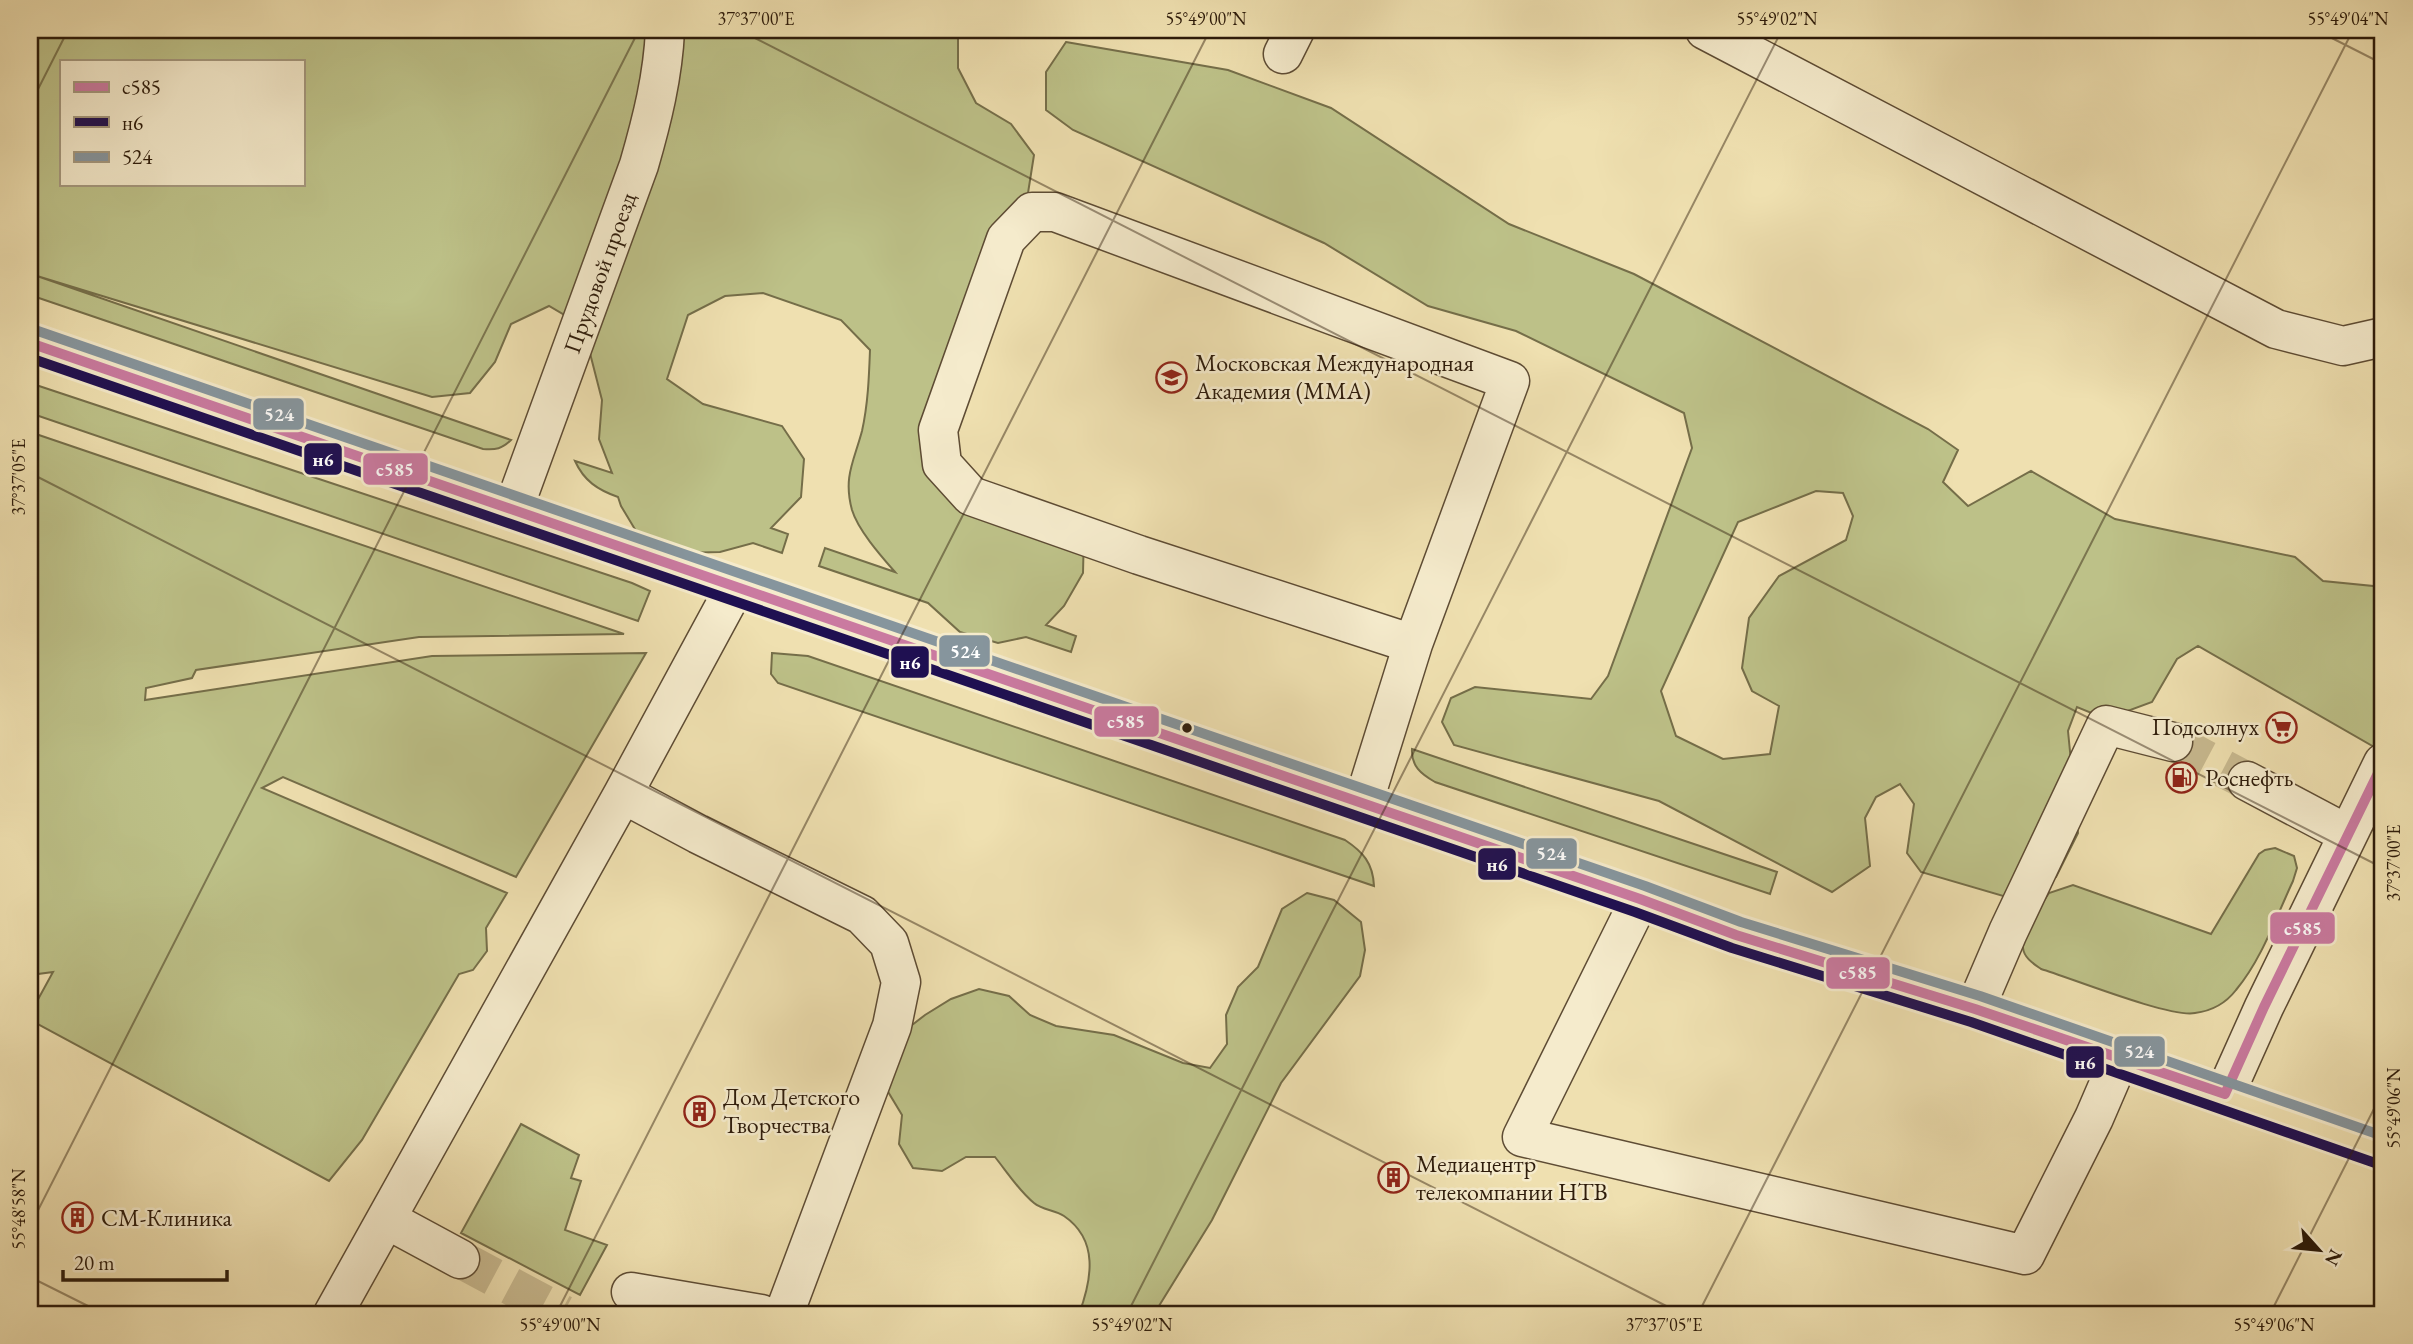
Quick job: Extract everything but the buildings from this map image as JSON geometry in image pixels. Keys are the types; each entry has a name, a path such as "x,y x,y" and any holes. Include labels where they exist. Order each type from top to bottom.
{"main road":[{"path":"30,343 1640,899 1735,935 1975,1009 2383,1151"}],"street":[{"name":"Прудовой проезд","path":"513,510 639,165 654,113 664,56 665,30"},
{"path":"1705,30 2276,329 2343,346 2383,337"},
{"path":"1363,804 1413,644 1510,381 1055,212 1031,212 1006,239 938,430 942,464 971,496 1172,566 1413,644"},
{"path":"333,1314 623,794 735,587"},
{"path":"1975,1009 2008,932 2106,725 2173,742"},
{"path":"2225,1094 2347,834 2380,780"},
{"path":"2247,781 2347,834"},
{"path":"623,794 862,915 889,943 901,982 892,1026 784,1314"},
{"path":"1640,899 1522,1137 2025,1255 2094,1118 2119,1060"},
{"path":"386,1219 460,1259"},
{"path":"631,1292 761,1314"}],"green space":[{"path":"30,30 958,30 958,68 976,103 1011,124 1034,155 1028,193 991,304 948,454 973,485 1084,531 1083,573 1064,606 1046,625 1076,636 1071,652 1026,637 998,643 960,632 928,603 819,566 825,548 895,572 870,542 852,510 849,478 866,411 870,350 841,320 763,293 725,296 688,315 667,379 703,404 782,426 804,459 801,497 771,528 788,534 782,553 753,543 720,552 680,553 642,541 618,497 592,484 575,461 612,473 599,439 602,400 583,326 549,306 511,324 495,362 470,393 432,397 37,276 511,440 502,447 483,449 30,295"},
{"path":"1066,42 1228,70 1331,108 1509,224 1634,274 1928,429 1958,450 1943,482 1968,506 2031,471 2115,519 2295,557 2323,581 2383,587 2383,752 2198,646 2177,659 2152,702 2106,719 2077,707 2068,731 2078,833 2056,877 2010,898 1921,872 1907,853 1914,804 1900,784 1876,797 1865,818 1870,866 1832,892 1659,801 1454,745 1442,722 1451,698 1475,687 1591,699 1608,676 1692,448 1684,413 1516,331 1428,306 1324,243 1073,130 1046,110 1046,72","holes":["1816,491 1843,493 1853,516 1846,540 1779,576 1749,618 1742,668 1752,691 1779,706 1770,754 1723,759 1676,736 1661,691 1738,522"]},
{"path":"30,383 650,591 638,621 30,413"},
{"path":"30,432 624,634 419,637 196,670 192,678 146,688 145,700 432,656 646,653 516,877 283,777 262,788 507,893 486,928 487,951 473,970 459,974 362,1140 329,1181 30,1020 30,1014 53,972 30,975"},
{"path":"772,653 808,656 1345,840 1366,859 1372,871 1374,886 778,683 771,674"},
{"path":"1412,749 1777,872 1770,894 1435,782 1418,769 1413,760"},
{"path":"2275,848 2294,856 2297,868 2293,881 2268,937 2245,978 2232,995 2212,1008 2195,1013 2182,1013 2143,1004 2041,969 2025,955 2023,948 2029,927 2049,893 2073,885 2211,934 2259,854"},
{"path":"1307,893 1334,900 1361,922 1365,950 1360,976 1281,1083 1212,1220 1154,1314 1079,1314 1087,1287 1090,1261 1083,1237 1064,1216 1034,1203 995,1157 966,1157 942,1171 913,1168 899,1144 902,1115 887,1090 903,1032 925,1015 951,999 979,989 1009,996 1030,1015 1056,1026 1114,1035 1183,1063 1210,1068 1227,1044 1226,1015 1238,987 1258,967 1282,909"},
{"path":"521,1124 579,1155 571,1178 581,1181 565,1230 607,1245 580,1295 461,1233"}],"tunnel":[{"path":"2173,742 2247,781"},
{"path":"460,1259 563,1314"}],"transit line":[{"name":"524","path":"35,330 1645,886 1741,922 1980,996 2383,1136"},
{"name":"с585","path":"30,343 1640,899 1736,935 1975,1009 2225,1094"},
{"name":"н6","path":"30,358 1635,912 1732,948 1971,1022 2378,1164"},
{"name":"с585","path":"2225,1094 2264,1007 2383,763"}],"place":[{"name":"Московская Международная Академия (ММА)","path":"1172,377"},
{"name":"Подсолнух","path":"2282,727"},
{"name":"Роснефть","path":"2182,778"},
{"name":"Дом Детского Творчества","path":"700,1111"},
{"name":"Медиацентр телекомпании НТВ","path":"1393,1178"},
{"name":"СМ-Клиника","path":"78,1218"}]}
